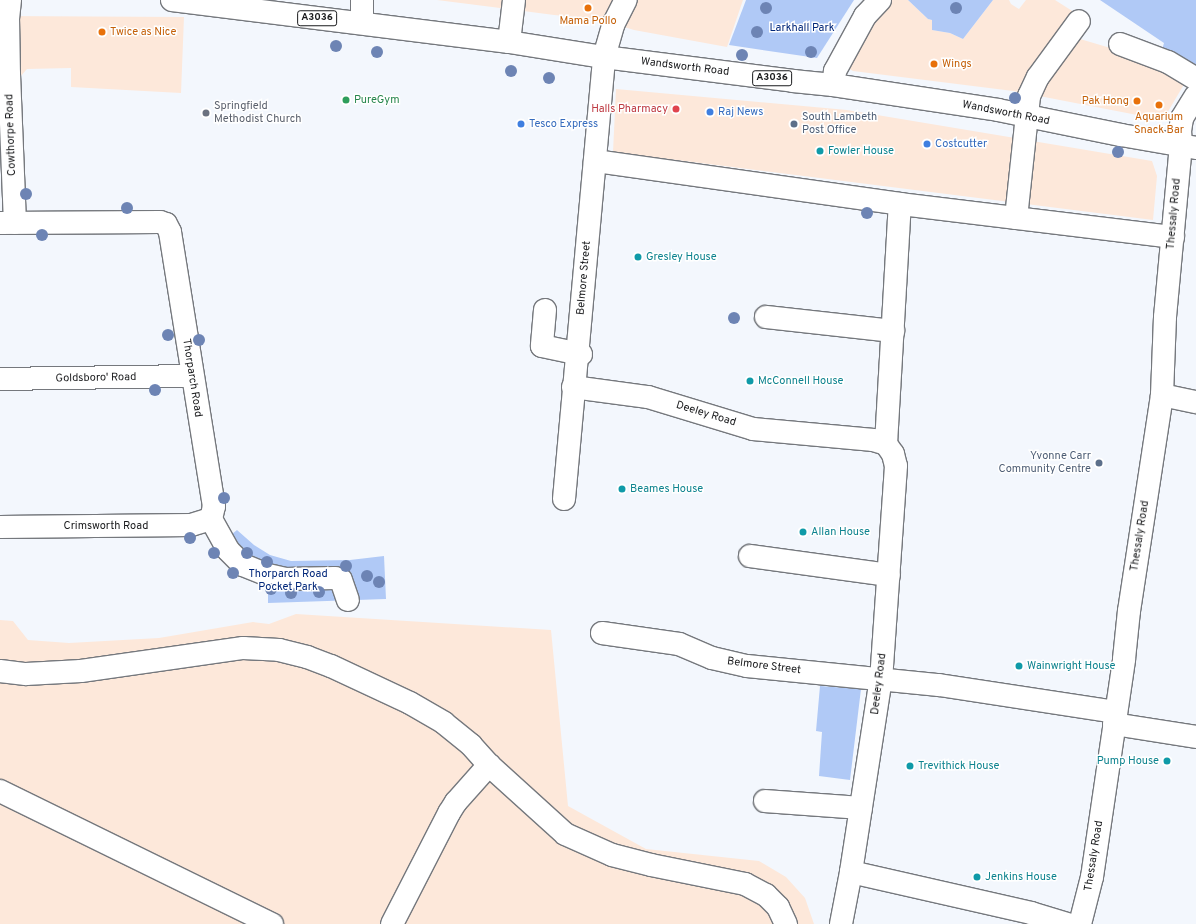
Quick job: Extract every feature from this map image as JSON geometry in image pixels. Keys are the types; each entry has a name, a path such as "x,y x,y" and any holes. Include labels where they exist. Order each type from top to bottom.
{"street":[{"name":"Cowthorpe Road","path":"7,223 5,97 10,0"},
{"name":"Wandsworth Road","path":"172,0 509,42 604,57 834,85 998,110 1026,117 1188,147"},
{"path":"362,0 362,24"},
{"path":"509,42 514,0"},
{"name":"Belmore Street","path":"564,499 573,387 579,354 604,57 613,25 626,0"},
{"path":"834,85 836,71 862,23 880,0"},
{"path":"1016,218 1028,96 1038,77 1079,21"},
{"path":"1120,44 1168,62 1196,79"},
{"name":"Thessaly Road","path":"1080,924 1092,877 1129,611 1162,395 1165,317 1173,237 1188,147 1180,131 1182,118 1196,96"},
{"path":"595,162 900,204 1173,237"},
{"name":"Deeley Road","path":"886,444 900,204"},
{"name":"Thorparch Road","path":"7,223 160,222 166,224 170,232 214,506 210,519"},
{"path":"545,310 542,346 579,354"},
{"path":"766,317 892,331"},
{"name":"Goldsboro' Road","path":"0,379 192,376"},
{"name":"Deeley Road","path":"573,387 648,397 753,429 873,440 886,444 893,454 896,466 881,678 851,872 841,924"},
{"path":"1162,395 1196,402"},
{"path":"210,519 228,550 243,565 268,575 285,579 336,578 341,580 348,600"},
{"name":"Crimsworth Road","path":"0,527 191,526 210,519"},
{"path":"750,556 889,574"},
{"name":"Belmore Street","path":"602,633 679,644 712,658 747,666 881,678 947,686 1115,718 1196,737"},
{"path":"0,671 26,674 81,672 238,648 287,652 331,666 426,711 462,737 542,815 566,834 612,855 651,865 745,884 766,895 778,907 786,924"},
{"path":"392,924 449,813 456,802 489,765"},
{"path":"0,790 272,924"},
{"path":"765,801 860,808"},
{"path":"851,872 1031,913 1067,924"}],"shaded area":[{"path":"437,0 743,0 727,47 634,30 598,19"},
{"path":"891,0 908,0 928,19 932,20 932,30 950,33 963,39 993,0 1009,0 1011,4 1019,9 1026,0 1055,0 1077,14 1070,36 1181,69 1186,81 1163,120 1013,91 853,71 846,67 879,9"},
{"path":"0,16 184,17 181,93 71,87 71,68 27,69 13,85"},
{"path":"616,89 847,110 1152,161 1157,176 1153,220 613,152"},
{"path":"296,614 551,630 568,806 646,849 759,861 786,877 805,898 814,924 0,924 0,620 13,621 28,640 69,643 159,638 253,622 269,624"}],"green space":[{"name":"Larkhall Park","path":"746,0 854,0 817,58 729,45"},
{"path":"908,0 993,0 963,39 950,33 932,30 932,20 928,19"},
{"path":"1100,0 1196,0 1196,68 1162,50 1164,43"},
{"name":"Thorparch Road Pocket Park","path":"237,530 254,545 270,555 291,561 350,560 384,556 386,599 268,603 268,585 216,547"},
{"path":"820,686 861,689 850,780 819,776 822,732 816,731"}],"place":[{"name":"Mama Pollo","path":"588,8"},
{"name":"Twice as Nice","path":"102,32"},
{"name":"Wings","path":"934,64"},
{"name":"PureGym","path":"346,100"},
{"name":"Pak Hong","path":"1137,101"},
{"name":"Aquarium Snack Bar","path":"1159,105"},
{"name":"Halls Pharmacy","path":"676,109"},
{"name":"Raj News","path":"710,112"},
{"name":"Springfield Methodist Church","path":"206,113"},
{"name":"Tesco Express","path":"521,124"},
{"name":"South Lambeth Post Office","path":"794,124"},
{"name":"Costcutter","path":"927,144"},
{"name":"Fowler House","path":"820,151"},
{"name":"Gresley House","path":"638,257"},
{"name":"McConnell House","path":"750,381"},
{"name":"Yvonne Carr Community Centre","path":"1099,463"},
{"name":"Beames House","path":"622,489"},
{"name":"Allan House","path":"803,532"},
{"name":"Wainwright House","path":"1019,666"},
{"name":"Pump House","path":"1167,761"},
{"name":"Trevithick House","path":"910,766"},
{"name":"Jenkins House","path":"977,877"}]}
